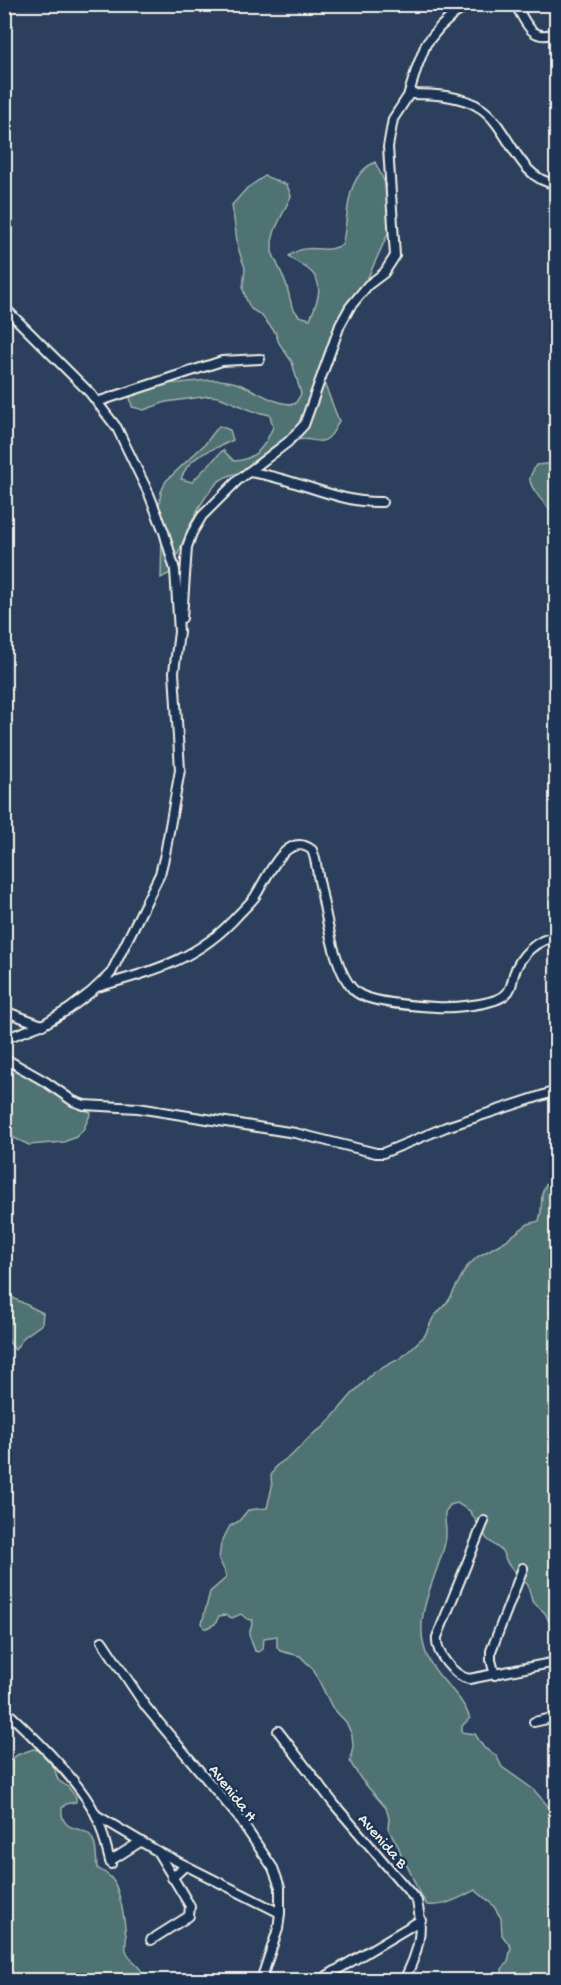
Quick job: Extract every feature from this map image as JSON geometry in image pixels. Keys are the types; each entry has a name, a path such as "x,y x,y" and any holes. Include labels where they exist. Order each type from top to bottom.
{"street":[{"path":"4,1039 42,1025 69,1010 111,973 160,874 180,770 174,681 183,609 187,547 202,516 221,495 288,442 304,424 340,325 350,307 368,285 391,265 395,256 388,147 393,119 410,94 426,44 453,15 470,4"},
{"path":"515,4 526,26 534,32 541,34 556,32"},
{"path":"410,94 437,95 476,105 492,118 529,169 548,183 556,184"},
{"path":"4,307 97,402 117,428 149,494 164,532 175,570 179,632"},
{"path":"97,402 222,361 260,359"},
{"path":"249,472 272,475 355,501 382,502"},
{"path":"96,988 172,963 195,953 216,939 253,899 282,854 295,845 303,845 312,850 337,961 348,984 365,997 410,1006 443,1008 461,1008 499,999 508,992 515,971 528,951 540,942 556,937"},
{"path":"4,1011 42,1025"},
{"path":"4,1058 46,1082 73,1101 84,1105 138,1108 295,1133 376,1154 489,1112 556,1091"},
{"path":"484,1521 436,1644 456,1674 474,1679 556,1662"},
{"path":"495,1675 490,1660 491,1651 523,1569"},
{"name":"Avenida H","path":"102,1641 146,1707 239,1818 273,1868 280,1887 280,1913 278,1929 261,1980"},
{"path":"4,1709 67,1774 96,1815 111,1862 140,1842"},
{"path":"534,1722 556,1717"},
{"name":"Avenida B","path":"278,1731 334,1804 417,1901 421,1920 417,1950 404,1980"},
{"path":"96,1815 185,1866 280,1913"},
{"path":"152,1940 190,1914 190,1906 157,1851"},
{"path":"172,1878 185,1866"},
{"path":"320,1980 421,1920"}],"green space":[{"path":"375,162 389,195 390,229 361,293 341,324 323,380 339,421 333,432 323,441 299,439 291,442 267,464 227,476 216,484 195,515 170,573 161,578 162,535 159,506 161,492 166,481 205,444 219,426 230,430 233,440 195,459 181,479 192,482 223,450 234,461 254,455 263,446 273,427 270,415 253,411 219,397 209,396 166,402 144,410 132,407 130,397 134,386 151,383 224,381 239,384 280,402 295,404 301,394 292,362 279,343 275,332 261,315 251,309 246,299 243,289 245,268 238,248 232,205 247,188 265,176 287,185 291,196 275,230 272,252 286,283 292,307 299,316 310,319 318,293 317,281 309,270 289,256 303,249 328,249 342,245 352,188 364,169"},
{"path":"556,463 556,515 536,493 530,479 536,465"},
{"path":"4,1053 91,1113 83,1130 76,1137 64,1142 29,1145 12,1137 5,1117 5,1092 9,1088 11,1073 5,1071"},
{"path":"556,1173 556,1636 545,1613 532,1601 528,1585 508,1564 502,1551 487,1539 470,1511 457,1503 450,1505 445,1512 445,1543 426,1600 422,1628 423,1643 428,1658 438,1674 461,1701 470,1718 462,1726 462,1732 475,1734 484,1748 496,1755 502,1767 533,1789 556,1815 556,1972 552,1980 512,1980 502,1973 502,1969 508,1962 511,1947 502,1935 501,1918 493,1905 475,1890 446,1903 427,1905 418,1891 388,1828 389,1818 386,1808 361,1779 350,1762 353,1746 352,1735 346,1722 332,1707 313,1669 300,1656 280,1651 277,1647 277,1636 264,1638 263,1649 259,1652 255,1651 249,1635 253,1620 241,1614 232,1618 225,1615 219,1616 215,1624 207,1628 204,1628 202,1623 210,1592 226,1578 219,1559 221,1543 230,1526 239,1521 248,1510 267,1508 272,1487 271,1476 276,1466 324,1427 374,1372 401,1358 425,1335 433,1318 449,1300 466,1268 477,1257 528,1224 539,1221 543,1191"},
{"path":"5,1294 43,1313 42,1324 24,1337 15,1350 5,1336"},
{"path":"33,1749 45,1752 54,1767 58,1780 76,1797 76,1802 66,1804 62,1808 64,1822 72,1828 86,1832 92,1838 96,1850 97,1868 110,1877 115,1884 122,1906 126,1950 141,1970 145,1980 5,1980 5,1765 17,1755"}]}
